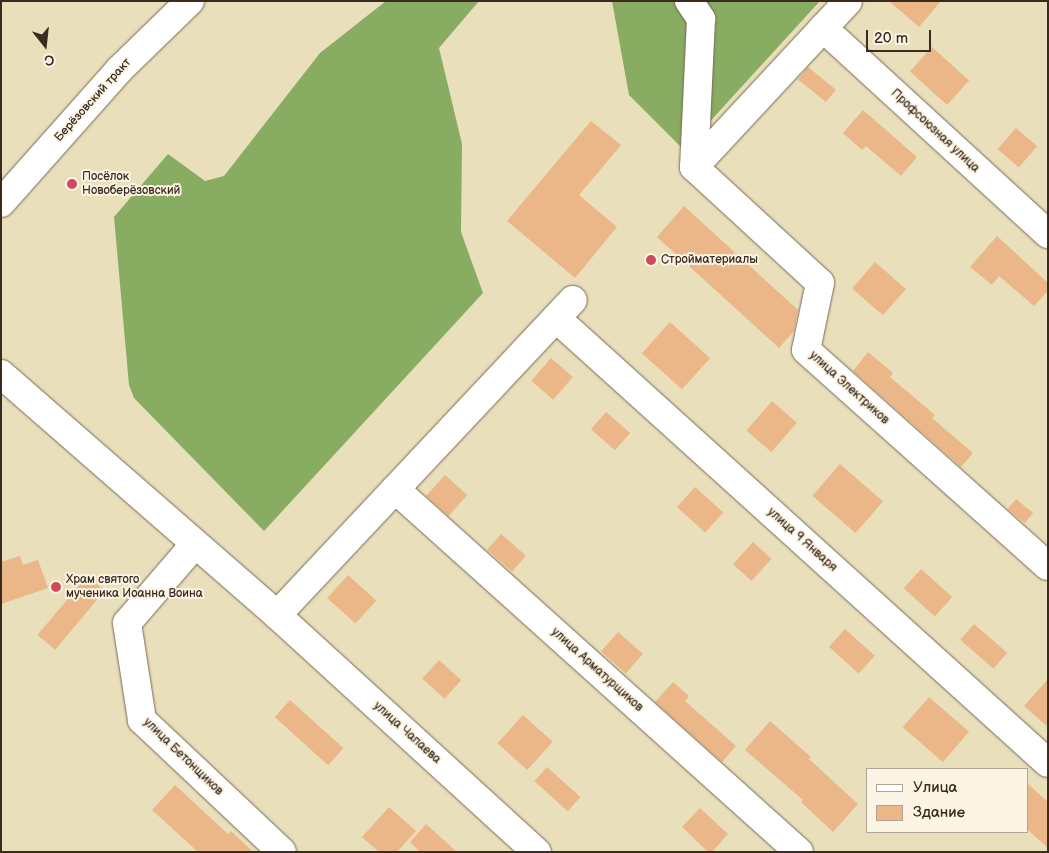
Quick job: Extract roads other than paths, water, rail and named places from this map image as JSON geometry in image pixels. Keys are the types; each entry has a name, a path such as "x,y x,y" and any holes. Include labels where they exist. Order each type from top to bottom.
{"street":[{"name":"Берёзовский тракт","path":"1,203 119,70 190,1"},
{"path":"689,1 701,19 694,167"},
{"path":"694,167 848,1"},
{"name":"Профсоюзная улица","path":"823,28 1048,234"},
{"name":"улица Электриков","path":"694,167 820,282 806,350 1048,566"},
{"name":"улица 9 Января","path":"395,489 564,309 1048,763"},
{"name":"улица Чапаева","path":"1,374 277,614 536,852"},
{"path":"277,614 395,489"},
{"name":"улица Арматурщиков","path":"395,489 799,852"},
{"name":"улица Бетонщиков","path":"195,544 127,623 142,720 282,852"}],"place":[{"name":"Посёлок Новоберёзовский","path":"72,184"},
{"name":"Стройматериалы","path":"651,260"},
{"name":"Храм святого мученика Иоанна Воина","path":"56,587"}]}
